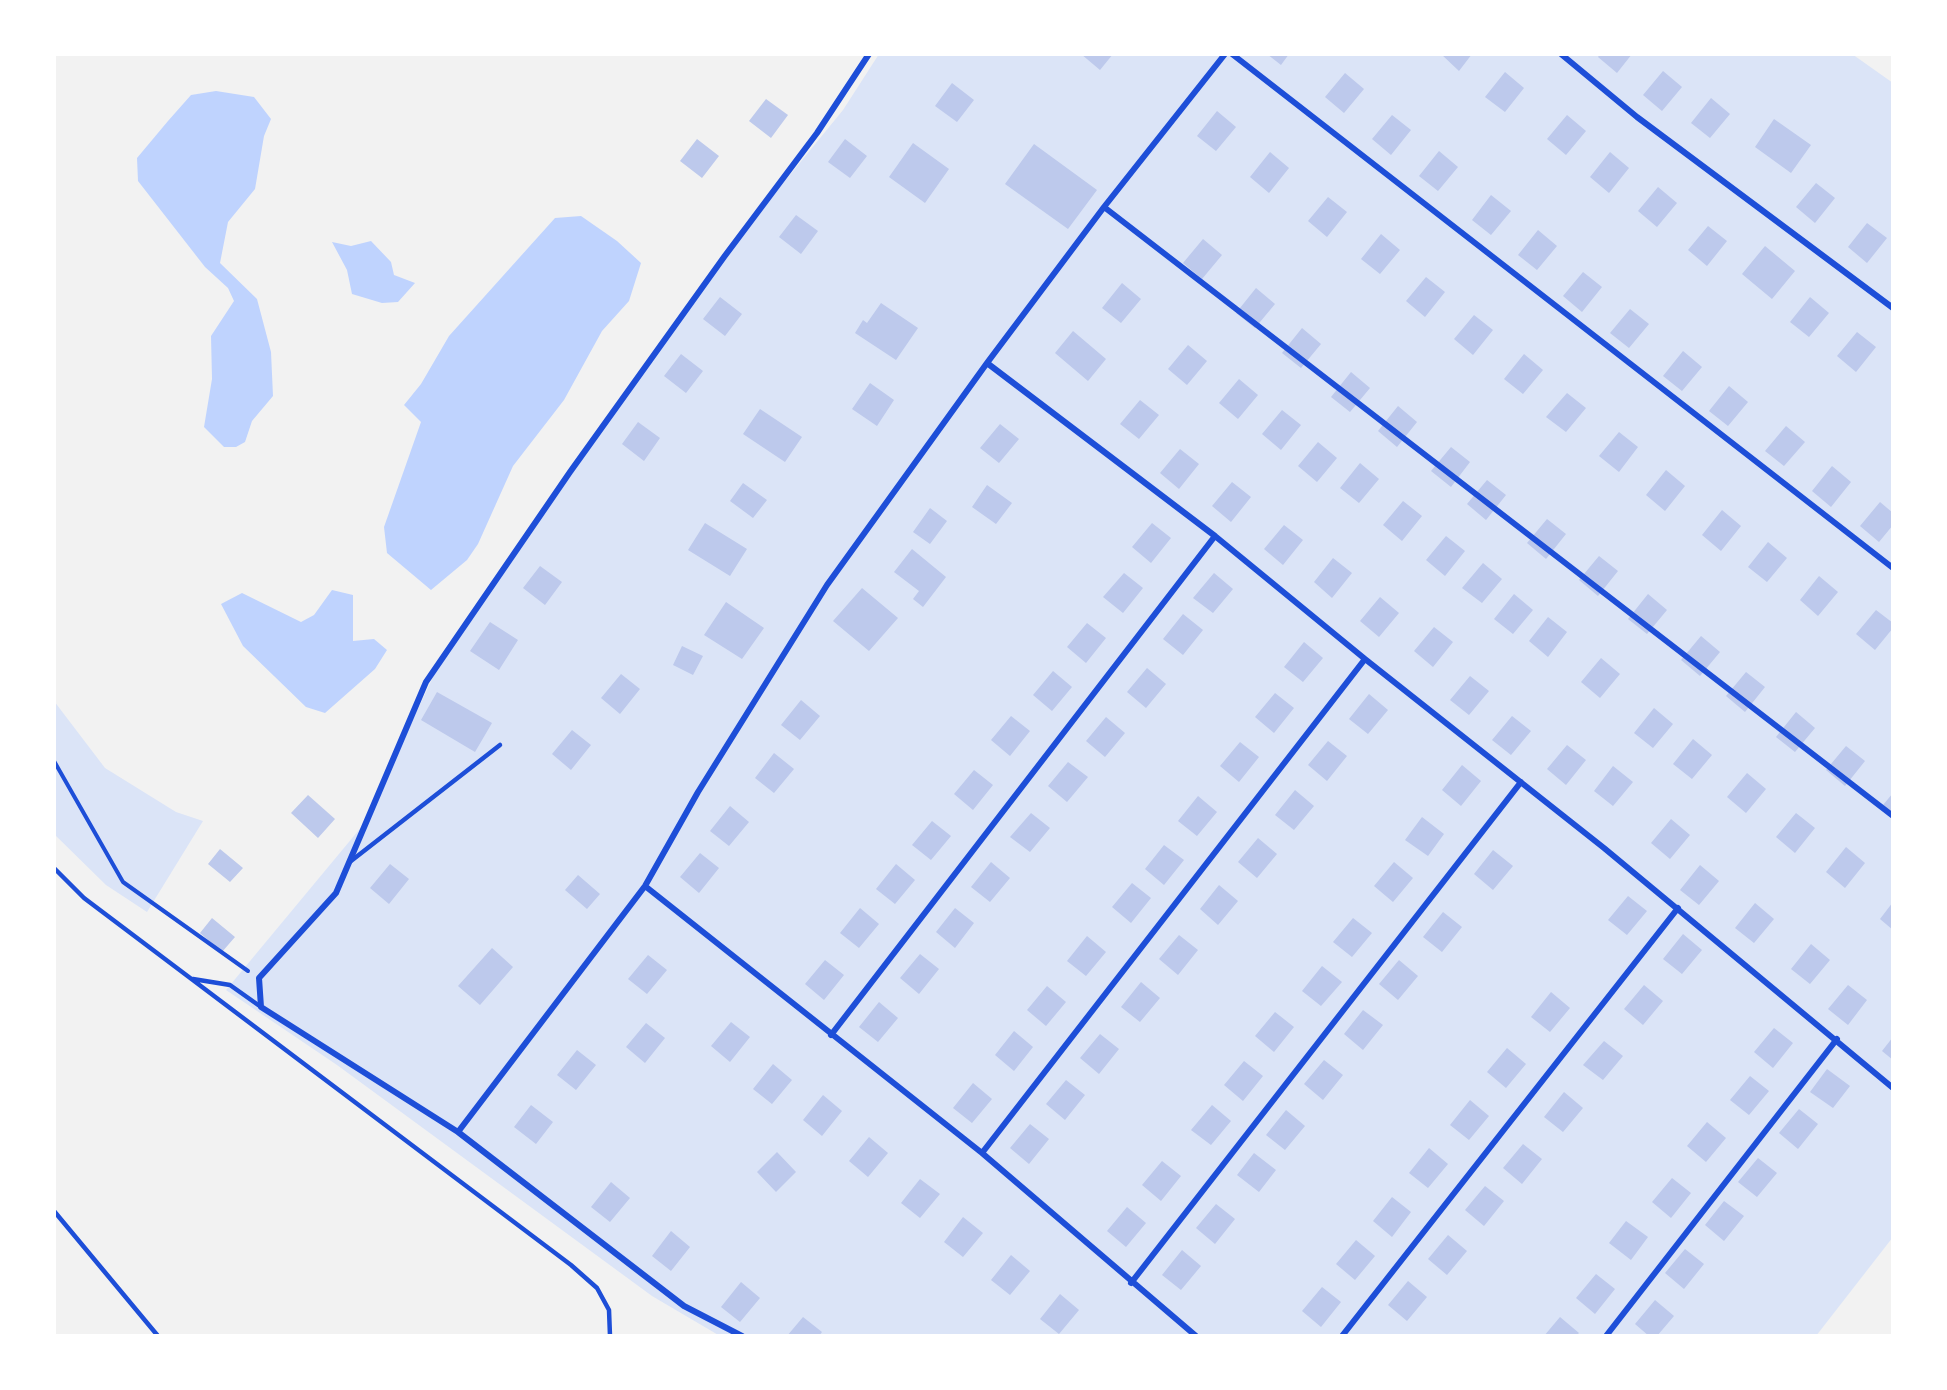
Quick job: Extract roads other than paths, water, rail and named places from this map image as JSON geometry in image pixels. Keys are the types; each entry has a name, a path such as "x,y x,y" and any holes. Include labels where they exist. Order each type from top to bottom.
{"street":[{"path":"742,1336 684,1306 458,1132 261,1007 259,978 336,893 426,682 577,462 724,257 817,134 869,54"},
{"path":"458,1132 645,886 699,792 827,585 987,363 1104,207 1225,54"},
{"path":"1232,54 1893,568"},
{"path":"1561,54 1637,117 1893,308"},
{"path":"1104,207 1893,816"},
{"path":"987,363 1215,536 1365,659 1678,908 1893,1088"},
{"path":"831,1035 1215,536"},
{"path":"982,1154 1365,659"},
{"path":"1131,1283 1521,783"},
{"path":"645,886 982,1154 1196,1336"},
{"path":"1342,1336 1678,908"},
{"path":"1606,1336 1837,1039"}],"lane":[{"path":"351,861 500,745"},
{"path":"54,868 84,898 571,1265 597,1288 609,1310 610,1336"},
{"path":"190,979 230,985 261,1007"},
{"path":"54,1211 158,1336"}],"water":[{"path":"216,91 254,97 271,119 264,136 255,189 228,222 220,263 257,299 271,352 273,396 252,421 245,442 236,447 224,447 204,427 212,379 211,336 234,301 228,288 205,267 138,181 137,158 168,121 191,95"},
{"path":"581,216 617,241 641,263 629,301 602,331 564,400 513,466 478,544 467,560 431,590 387,553 384,527 421,422 404,405 421,384 449,336 555,218"},
{"path":"371,241 391,262 394,275 415,283 398,302 382,303 352,294 347,270 332,242 351,246"},
{"path":"332,590 353,595 353,641 374,639 387,650 375,669 325,713 306,707 243,646 221,604 242,593 301,622 314,615"}]}
